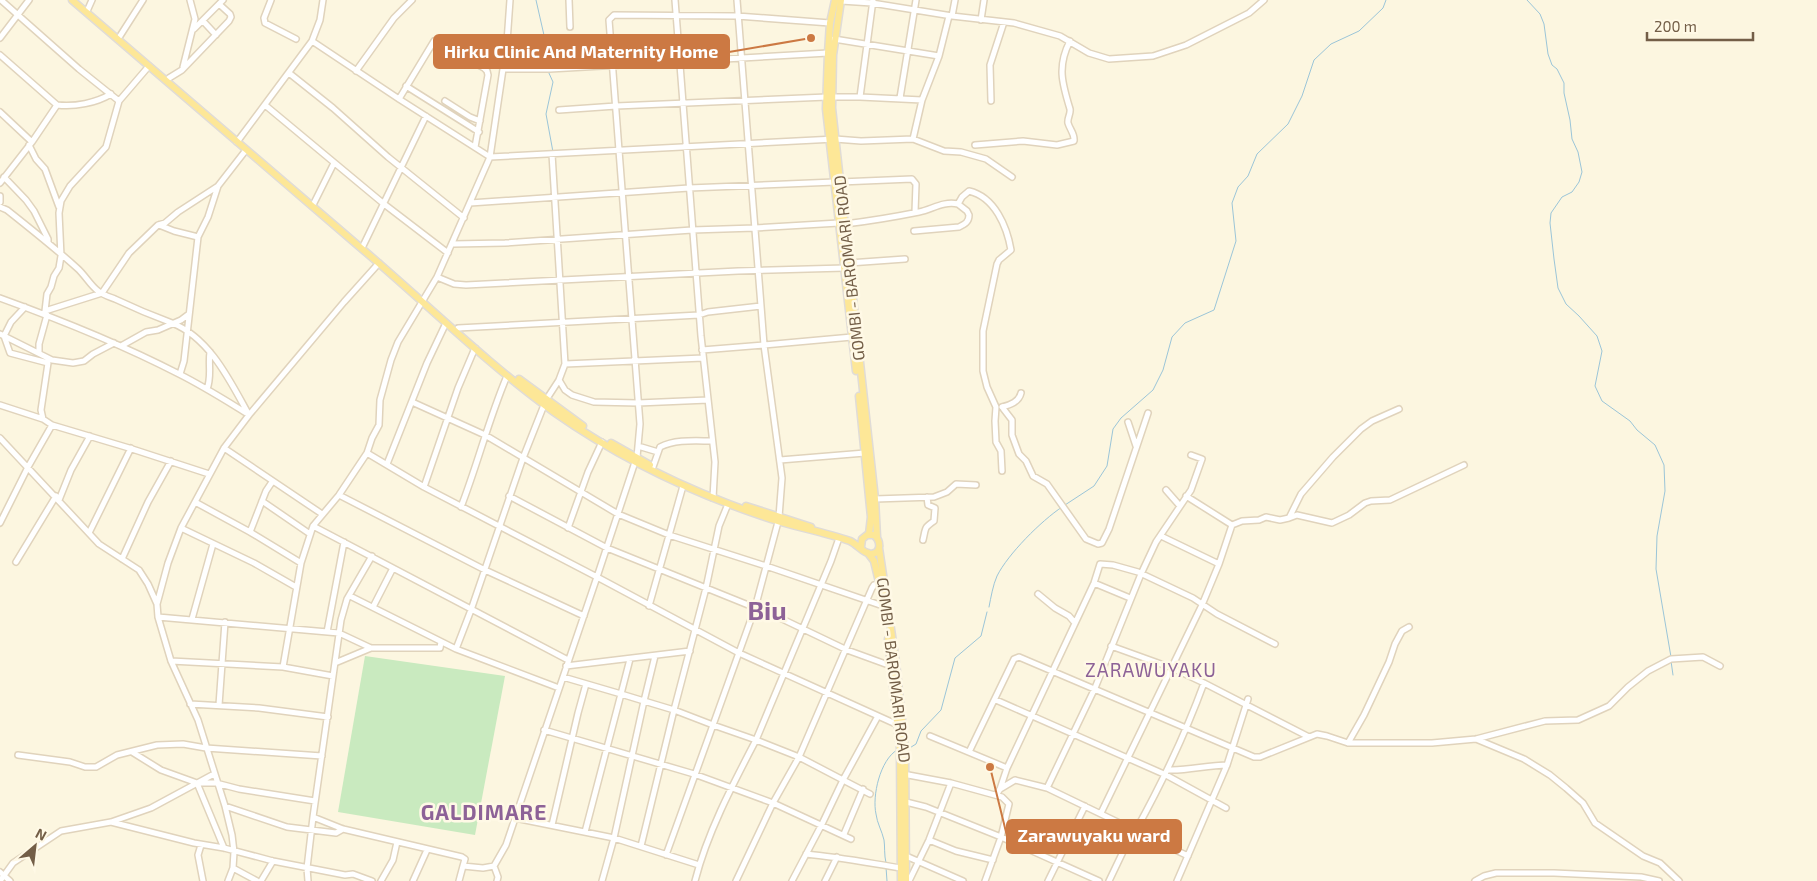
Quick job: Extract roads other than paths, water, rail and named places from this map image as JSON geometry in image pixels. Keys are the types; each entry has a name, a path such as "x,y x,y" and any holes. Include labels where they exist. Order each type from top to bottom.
{"main road":[{"path":"72,0 149,66 238,140 314,203 364,246 424,301 446,323 507,376 602,442 683,486 713,496 778,519 846,537 854,539 866,536 877,537 880,542 879,548 874,553 868,553 861,547 839,538 728,504 713,496 653,466 636,460 545,402 458,328 424,301 379,264 246,150 238,140 169,78 78,0"},
{"name":"GOMBI - BAROMARI ROAD","path":"839,0 830,23 828,53 829,98 832,140 875,499 877,537"},
{"name":"GOMBI - BAROMARI ROAD","path":"829,98 839,0"},
{"name":"GOMBI - BAROMARI ROAD","path":"847,265 852,336 856,349 871,517 866,536"},
{"path":"861,547 861,542 866,536"},
{"name":"GOMBI - BAROMARI ROAD","path":"879,548 896,663 906,802 908,881"},
{"name":"GOMBI - BAROMARI ROAD","path":"868,553 874,561 880,584 903,752"},
{"name":"GOMBI - BAROMARI ROAD","path":"901,881 904,774"}],"street":[{"path":"1,0 84,74 119,101"},
{"path":"0,38 29,0"},
{"path":"88,9 92,0"},
{"path":"120,36 143,0"},
{"path":"182,70 194,29 194,15 190,0"},
{"path":"271,0 264,18 265,23 296,39"},
{"path":"238,140 312,41 320,20 323,0"},
{"path":"356,72 394,18 412,0"},
{"path":"283,666 301,563 313,526 338,495 367,453 379,425 380,400 398,342 437,277 490,156 503,69 510,0"},
{"path":"569,0 570,27"},
{"path":"675,0 695,274 712,441 716,462 713,496"},
{"path":"666,855 755,608 782,497 780,460 764,345 737,0"},
{"path":"839,0 873,1 951,16 1014,23 1043,30 1070,41 1089,53 1109,59 1153,56 1186,44 1249,13 1264,0"},
{"path":"900,98 916,0"},
{"path":"913,139 922,100 939,56 956,0"},
{"path":"981,20 984,0"},
{"path":"860,97 873,1"},
{"path":"169,78 182,70 216,35 231,18 230,14 221,2 194,29"},
{"path":"498,881 494,866 506,845 607,548 636,460 638,446 640,424 610,17 614,15 737,16 830,23"},
{"path":"203,21 216,35"},
{"path":"991,101 990,65 1004,22"},
{"path":"834,39 939,56"},
{"path":"312,41 356,72 490,156 832,140 913,139 944,151 961,152 986,159 1012,177"},
{"path":"398,99 432,42 436,41 487,71 488,75 475,147"},
{"path":"975,145 1023,141 1058,145 1074,141 1074,136 1068,123 1070,111 1061,78 1064,58 1070,41"},
{"path":"503,69 550,69 680,63 828,53"},
{"path":"0,55 57,105 70,106 104,98 111,94"},
{"path":"38,352 46,313 47,294 59,268 61,256 59,241 61,201 70,186 106,147 119,101 149,66"},
{"path":"289,73 401,168 464,218"},
{"path":"406,86 479,132"},
{"path":"559,110 744,100 860,97 922,100"},
{"path":"445,101 470,118 480,121"},
{"path":"0,183 57,105"},
{"path":"265,105 384,204 448,253"},
{"path":"0,112 30,144 36,159 45,169 60,208"},
{"path":"364,246 426,116"},
{"path":"180,374 184,361 198,237 208,217 218,186 246,150"},
{"path":"456,649 523,458 545,402 559,380 564,364 552,154"},
{"path":"314,203 334,163"},
{"path":"0,169 34,211 48,239 48,243"},
{"path":"470,203 751,184 912,179 916,184 914,212"},
{"path":"46,313 102,293 129,254 158,225 165,223 178,212 218,186"},
{"path":"958,204 969,191 977,194 994,207 999,213 1011,250 997,264 983,331 982,371 987,387 999,407 1011,416 1012,434 1019,454 1026,461 1033,476 1047,484 1086,539 1098,544 1102,543 1109,529 1148,414"},
{"path":"0,196 0,202"},
{"path":"200,198 211,205"},
{"path":"453,244 625,236 692,230 842,224 887,218 946,203 958,204 969,214 967,222 959,227 914,232"},
{"path":"0,207 7,210 48,243 79,270 98,291 146,314 172,323 199,340 210,352 230,382 249,415"},
{"path":"158,225 198,237"},
{"path":"437,277 454,284 466,285 628,278 847,265 905,259"},
{"path":"228,881 233,868 234,852 225,806 216,783 198,720 170,661 158,617 157,604 168,563 181,528 224,448 249,415 344,302 379,264"},
{"path":"0,298 25,308 46,313 121,346 180,374 249,415"},
{"path":"458,328 699,315 708,312 761,306"},
{"path":"2,335 11,322 25,308"},
{"path":"121,346 146,332 158,330 181,320 189,314"},
{"path":"387,464 427,363 446,323"},
{"path":"2,335 10,354 50,362 78,363 114,343"},
{"path":"2,335 38,352 50,362"},
{"path":"702,350 852,336"},
{"path":"424,488 458,388 475,348"},
{"path":"207,389 211,375 208,363 210,352"},
{"path":"564,364 703,358"},
{"path":"43,419 42,410 50,362"},
{"path":"462,507 496,401 507,376"},
{"path":"559,380 565,390 578,398 594,402 638,403 708,400"},
{"path":"999,407 1014,403 1021,393"},
{"path":"412,402 485,434 618,514 669,535 883,606"},
{"path":"0,405 43,419 52,425 131,448 209,474"},
{"path":"999,407 994,421 996,442 1001,451 1002,471"},
{"path":"1289,518 1301,494 1333,457 1361,429 1372,421 1399,409"},
{"path":"1128,422 1136,446"},
{"path":"0,523 28,467 52,425"},
{"path":"16,562 57,498 80,451 90,436"},
{"path":"0,439 99,544 139,570 157,604"},
{"path":"653,466 660,447 679,442 712,441"},
{"path":"568,528 588,472 602,442"},
{"path":"638,446 658,452"},
{"path":"89,533 131,448"},
{"path":"224,448 322,514"},
{"path":"367,453 424,488 695,628 739,653 898,725"},
{"path":"780,460 865,453"},
{"path":"1048,788 1095,688 1141,574 1161,536 1193,484 1202,459 1191,455"},
{"path":"122,559 148,502 170,461"},
{"path":"1101,812 1202,605 1220,564 1232,525 1242,520 1259,520 1266,517 1280,520 1297,515 1332,523 1350,515 1365,503 1390,500 1464,465"},
{"path":"250,532 262,501 272,482"},
{"path":"875,499 927,497 941,495 956,484 976,485"},
{"path":"650,606 683,486"},
{"path":"1166,490 1180,506"},
{"path":"338,495 485,570 584,616"},
{"path":"509,496 607,548 755,608 847,650 891,666"},
{"path":"1186,496 1232,525"},
{"path":"923,540 927,524 934,520 936,510 928,505 927,497"},
{"path":"262,501 310,534"},
{"path":"195,502 301,563"},
{"path":"640,846 706,588 719,526 728,504"},
{"path":"313,526 568,660"},
{"path":"181,528 254,563 296,588"},
{"path":"1161,536 1220,564"},
{"path":"694,881 731,788 756,740 839,538"},
{"path":"327,632 344,542"},
{"path":"192,620 213,544"},
{"path":"308,881 307,868 311,831 338,633 345,604 372,556"},
{"path":"996,795 1094,583 1099,566 1103,563 1124,567 1186,594 1202,605 1275,644"},
{"path":"373,607 393,568"},
{"path":"1094,583 1130,598"},
{"path":"736,881 773,803 799,757 874,585 880,584"},
{"path":"1038,594 1055,608 1069,616 1075,623"},
{"path":"350,596 456,649 559,688"},
{"path":"158,617 338,633 372,648"},
{"path":"219,706 225,622"},
{"path":"1348,743 1364,715 1389,662 1395,644 1402,631 1409,628"},
{"path":"335,663 372,648 440,648 442,642"},
{"path":"1111,646 1172,668 1204,682 1247,702 1309,737"},
{"path":"566,666 690,651"},
{"path":"602,881 614,838 655,656"},
{"path":"969,752 996,700 999,689 1016,658 1019,657 1254,757 1260,757 1317,734 1348,743 1432,743 1476,739 1545,722 1578,720 1609,706 1648,671 1671,659 1703,657 1720,666"},
{"path":"585,832 630,658"},
{"path":"170,661 283,666 333,676"},
{"path":"563,677 674,710 756,740 799,757 870,794"},
{"path":"1109,881 1131,835 1136,830 1167,773 1187,730 1204,682"},
{"path":"552,825 586,684"},
{"path":"996,700 1128,759 1167,773 1226,808"},
{"path":"1177,881 1227,765 1247,702"},
{"path":"190,704 258,708 328,717"},
{"path":"792,881 878,716"},
{"path":"544,730 694,774 773,803 852,839"},
{"path":"930,736 1007,768"},
{"path":"1476,739 1524,759 1550,776 1583,803 1596,823 1643,856 1660,863 1679,881"},
{"path":"18,755 70,762 85,767 96,767 118,755 157,745 183,744 206,748 322,756"},
{"path":"132,752 162,770 197,783 216,783 239,789 315,801"},
{"path":"1167,773 1206,766 1227,765"},
{"path":"10,881 1,876 13,863 62,831 111,822 151,808 214,774"},
{"path":"904,774 951,783 996,795 1002,797 1009,804 1001,837 985,881"},
{"path":"1000,789 1015,780 1048,788 1101,812 1188,856"},
{"path":"197,783 224,848"},
{"path":"908,881 929,840 951,783"},
{"path":"844,834 862,789"},
{"path":"906,802 1001,837 1099,881"},
{"path":"225,806 288,827 336,833 343,829"},
{"path":"1048,881 1085,806"},
{"path":"313,817 343,829 462,857 465,859 459,881"},
{"path":"515,818 614,838 699,865"},
{"path":"111,822 273,861 345,875 353,874 372,881"},
{"path":"929,840 956,851 993,860"},
{"path":"381,881 393,860 397,842"},
{"path":"202,845 198,855 203,881"},
{"path":"413,881 427,850"},
{"path":"806,854 837,857 901,868"},
{"path":"906,856 919,860 963,881"},
{"path":"825,881 837,857"},
{"path":"261,881 273,861"},
{"path":"463,866 483,868 494,866"},
{"path":"233,868 257,881"},
{"path":"1475,881 1496,873 1574,873 1640,877 1659,881"},
{"path":"344,881 345,875"}],"waterway":[{"path":"536,0 546,44 544,62 547,67"},
{"path":"1065,505 1094,486 1107,466 1113,429 1121,418 1153,390 1163,370 1172,337 1185,323 1214,310 1236,241 1232,203 1238,187 1248,176 1257,154 1288,124 1302,96 1314,60 1331,44 1359,31 1383,8 1386,0"},
{"path":"1527,0 1540,14 1544,24 1548,54 1552,65 1557,69 1564,83 1572,139 1578,152 1582,172 1579,182 1572,192 1562,197 1551,213 1550,223 1558,288 1566,304 1597,336 1602,351 1595,386 1602,401 1630,421 1637,430 1655,445 1664,465 1665,491 1657,536 1656,569 1671,657"},
{"path":"548,71 553,82 546,114 553,152"},
{"path":"989,607 993,587 1002,567 1035,529 1062,507"},
{"path":"908,749 916,744 921,731 941,710 955,658 981,636 987,612"},
{"path":"1671,661 1673,675"},
{"path":"886,863 884,840 877,817 875,798 882,770 891,755 897,750"},
{"path":"886,867 887,881"}],"place":[{"name":"Hirku Clinic And Maternity Home","path":"811,38"},
{"name":"Zarawuyaku ward","path":"990,767"}],"district":[{"name":"Biu","path":"767,611"},
{"name":"ZARAWUYAKU","path":"1151,670"},
{"name":"GALDIMARE","path":"484,813"}]}
